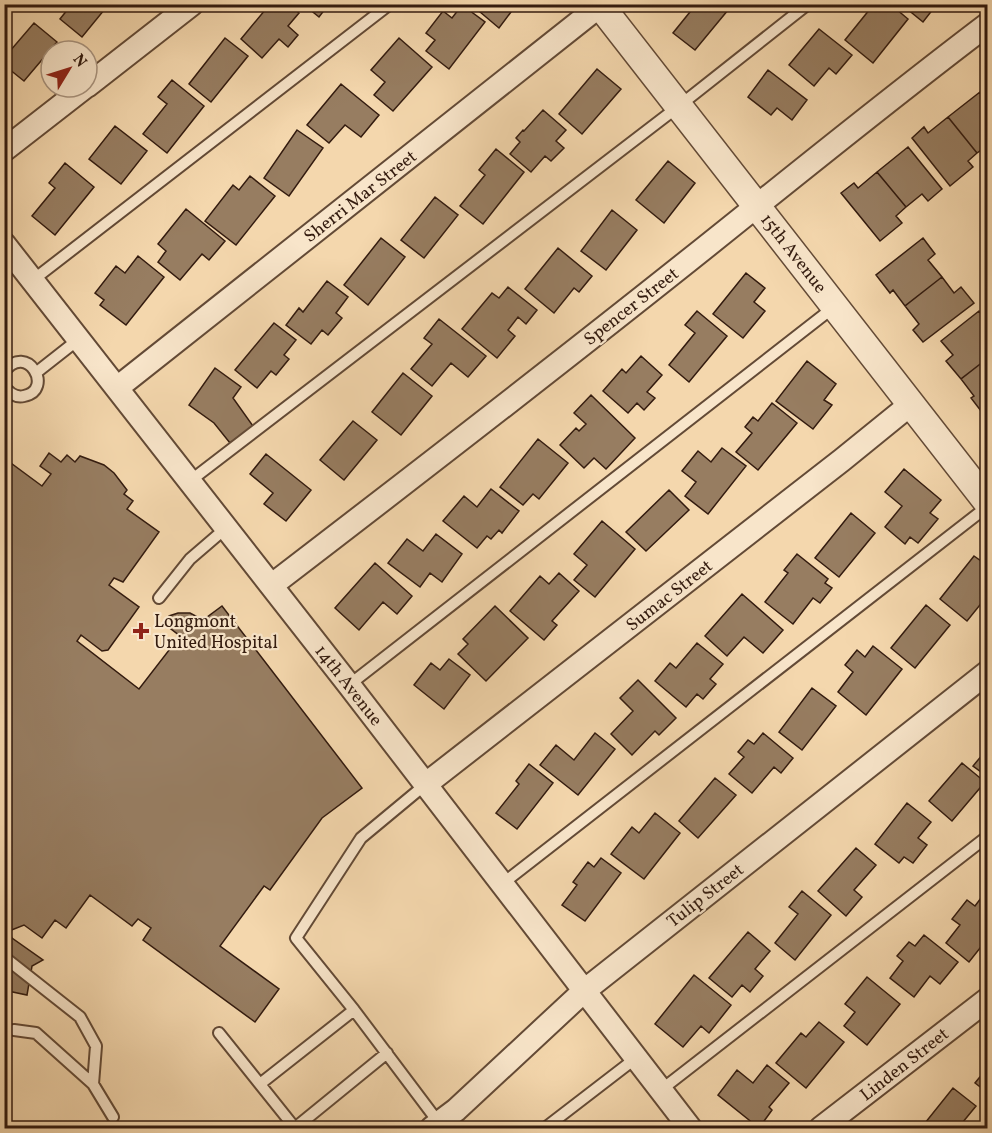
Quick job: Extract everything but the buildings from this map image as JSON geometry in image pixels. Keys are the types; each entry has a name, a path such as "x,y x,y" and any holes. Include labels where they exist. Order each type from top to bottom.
{"street":[{"path":"99,76 192,4"},
{"name":"15th Avenue","path":"601,5 987,505"},
{"name":"Sherri Mar Street","path":"117,388 601,5"},
{"name":"Spencer Street","path":"272,585 987,24"},
{"path":"4,150 69,99"},
{"name":"14th Avenue","path":"4,244 272,585 690,1128"},
{"name":"Sumac Street","path":"426,784 911,404"},
{"name":"Tulip Street","path":"436,1126 585,991 987,672"},
{"name":"Linden Street","path":"821,1128 987,999"}],"lane":[{"path":"33,280 390,4"},
{"path":"190,481 679,106 808,4"},
{"path":"349,685 835,306"},
{"path":"37,372 79,339"},
{"path":"4,372 16,362 24,362 37,372 35,389 24,396 9,393 4,386"},
{"path":"502,884 987,505"},
{"path":"159,598 190,559 226,528"},
{"path":"426,784 361,838 296,938 387,1053 436,1126"},
{"path":"661,1090 987,836"},
{"path":"4,957 80,1017 96,1046 93,1083"},
{"path":"260,1084 354,1010"},
{"path":"14,1030 36,1033 93,1083 113,1117"},
{"path":"219,1033 295,1128 387,1053"},
{"path":"545,1128 636,1058"}],"place":[{"name":"Longmont United Hospital","path":"141,631"}]}
